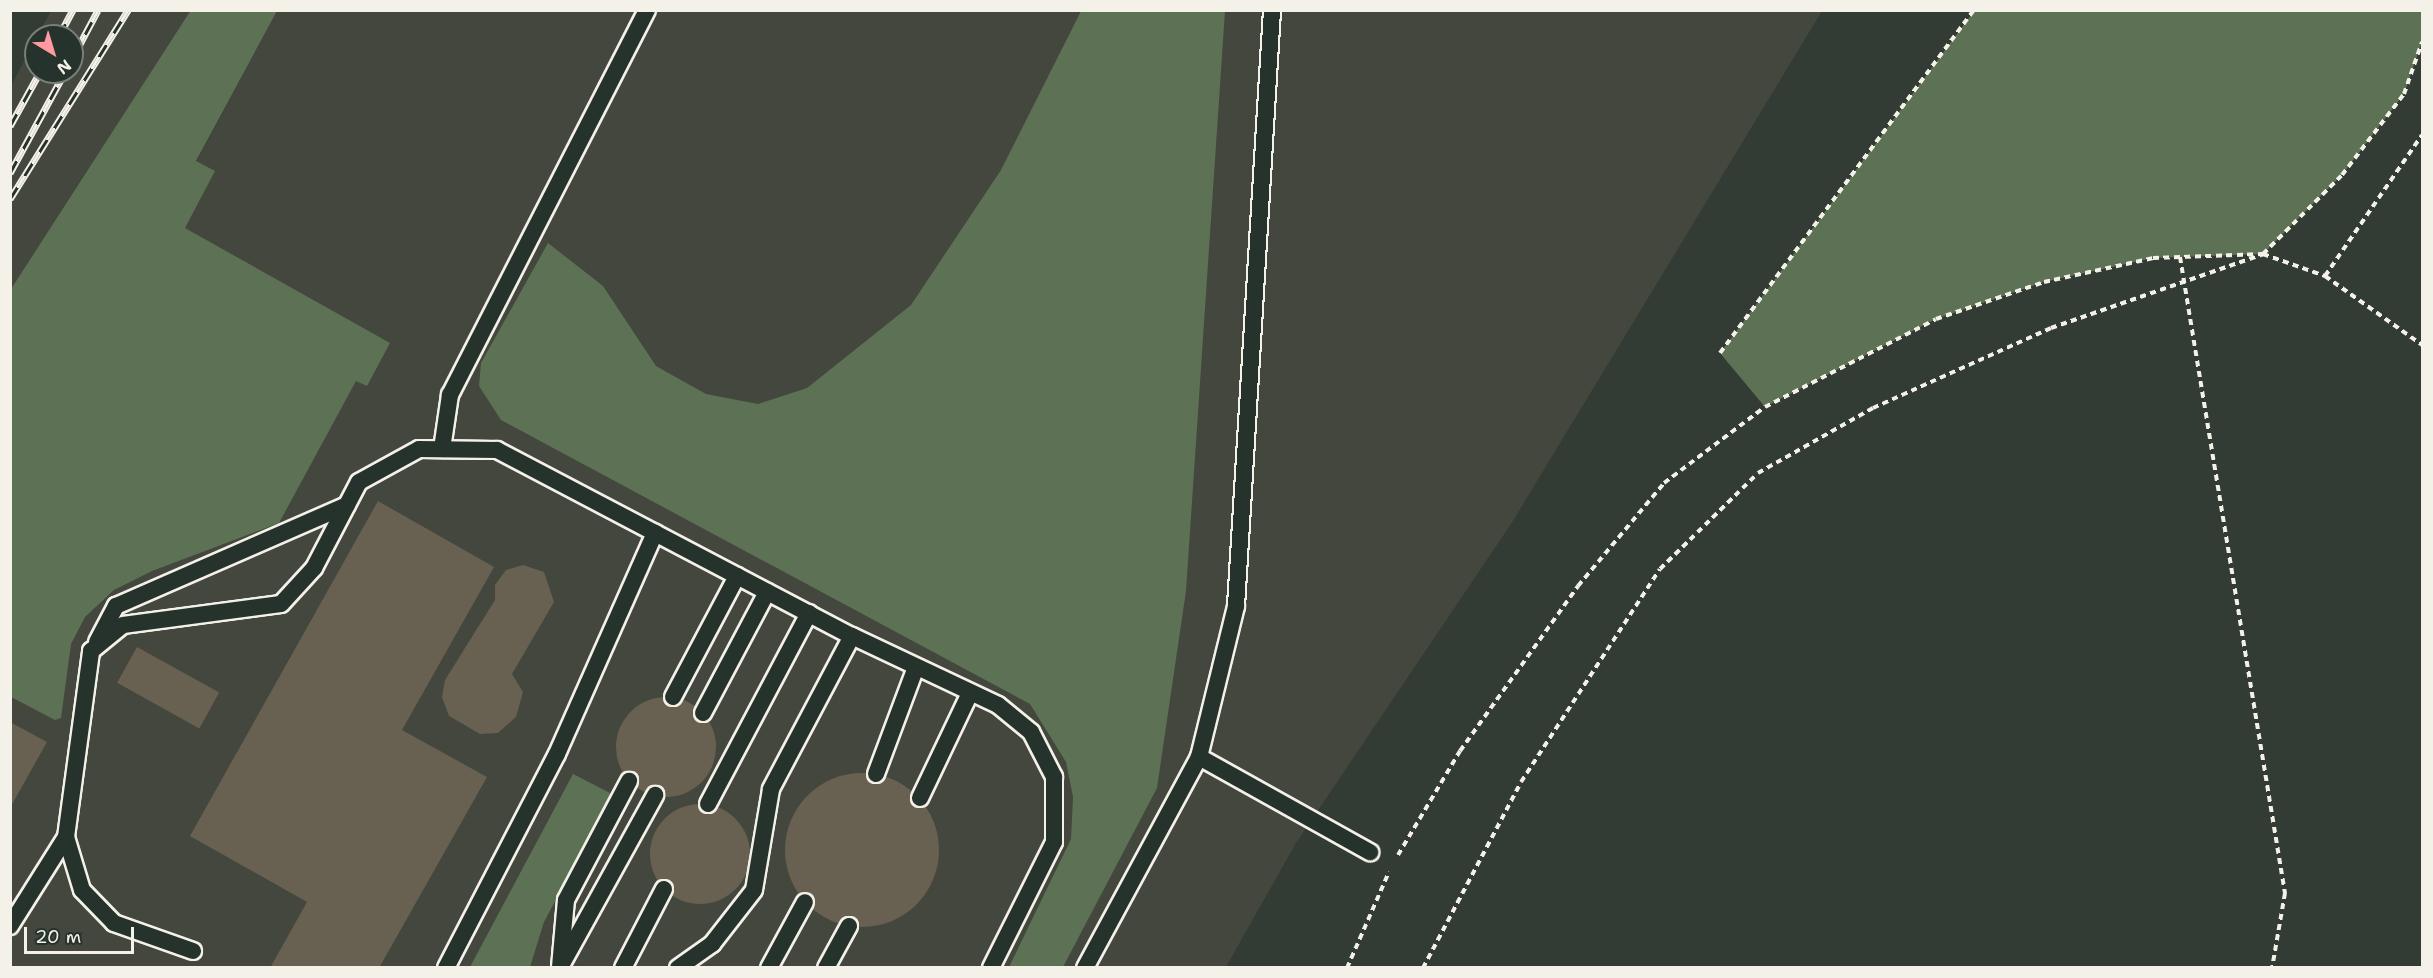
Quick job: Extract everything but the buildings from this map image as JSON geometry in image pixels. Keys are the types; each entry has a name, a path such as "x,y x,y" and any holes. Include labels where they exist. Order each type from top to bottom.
{"lane":[{"path":"442,449 450,395 647,10"},
{"path":"1085,968 1199,757 1236,606 1272,10"},
{"path":"91,651 123,625 281,604 314,568 359,482 419,449 497,450 852,636 998,705 1032,732 1054,777 1054,842 991,968"},
{"path":"193,951 114,922 82,890 66,837 91,651 116,606 347,505"},
{"path":"446,968 557,754 655,533"},
{"path":"673,697 737,576"},
{"path":"703,713 767,592"},
{"path":"708,804 809,613"},
{"path":"678,968 712,944 754,890 771,789 852,636"},
{"path":"876,774 916,667"},
{"path":"920,798 969,693"},
{"path":"1199,757 1370,852"},
{"path":"560,967 566,900 629,781"},
{"path":"560,967 656,795"},
{"path":"10,926 66,837"},
{"path":"623,968 664,889"},
{"path":"769,968 805,902"},
{"path":"826,968 849,926"}],"path":[{"path":"1720,352 1974,10"},
{"path":"1423,968 1521,782 1660,569 1758,473 1873,408 2051,328 2263,254 2342,175 2404,94 2422,42"},
{"path":"2325,276 2422,135"},
{"path":"1347,968 1392,865 1460,751 1578,586 1664,483 1765,407 1936,319 2044,282 2180,257 2263,254 2325,276 2422,345"},
{"path":"2180,257 2285,893 2272,968"}],"shaded area":[{"path":"51,11 191,11 11,289 11,86 24,61 24,84 84,84 84,24 44,24"},
{"path":"277,11 1822,11 1511,524 1296,843 1226,967 11,968 11,479 196,162"}],"green space":[{"path":"191,10 277,11 196,161 215,171 185,228 390,343 367,386 356,381 279,523 152,571 114,590 85,617 71,644 61,718 55,720 11,697 11,289"},
{"path":"1081,11 1225,11 1186,591 1157,788 1063,967 1009,967 1071,839 1073,797 1066,762 1030,704 501,420 479,386 481,363 548,243 603,286 656,366 706,394 758,404 807,388 911,305 1001,170"},
{"path":"1974,11 2422,11 2422,42 2404,94 2342,175 2263,254 2153,258 2044,282 1936,319 1765,407 1720,353"},
{"path":"573,774 612,794 544,922 530,967 470,967"}],"railway":[{"path":"65,24 73,10"},
{"path":"84,36 98,10"},
{"path":"10,199 128,10"},
{"path":"10,126 33,84"},
{"path":"10,173 58,84"}]}
